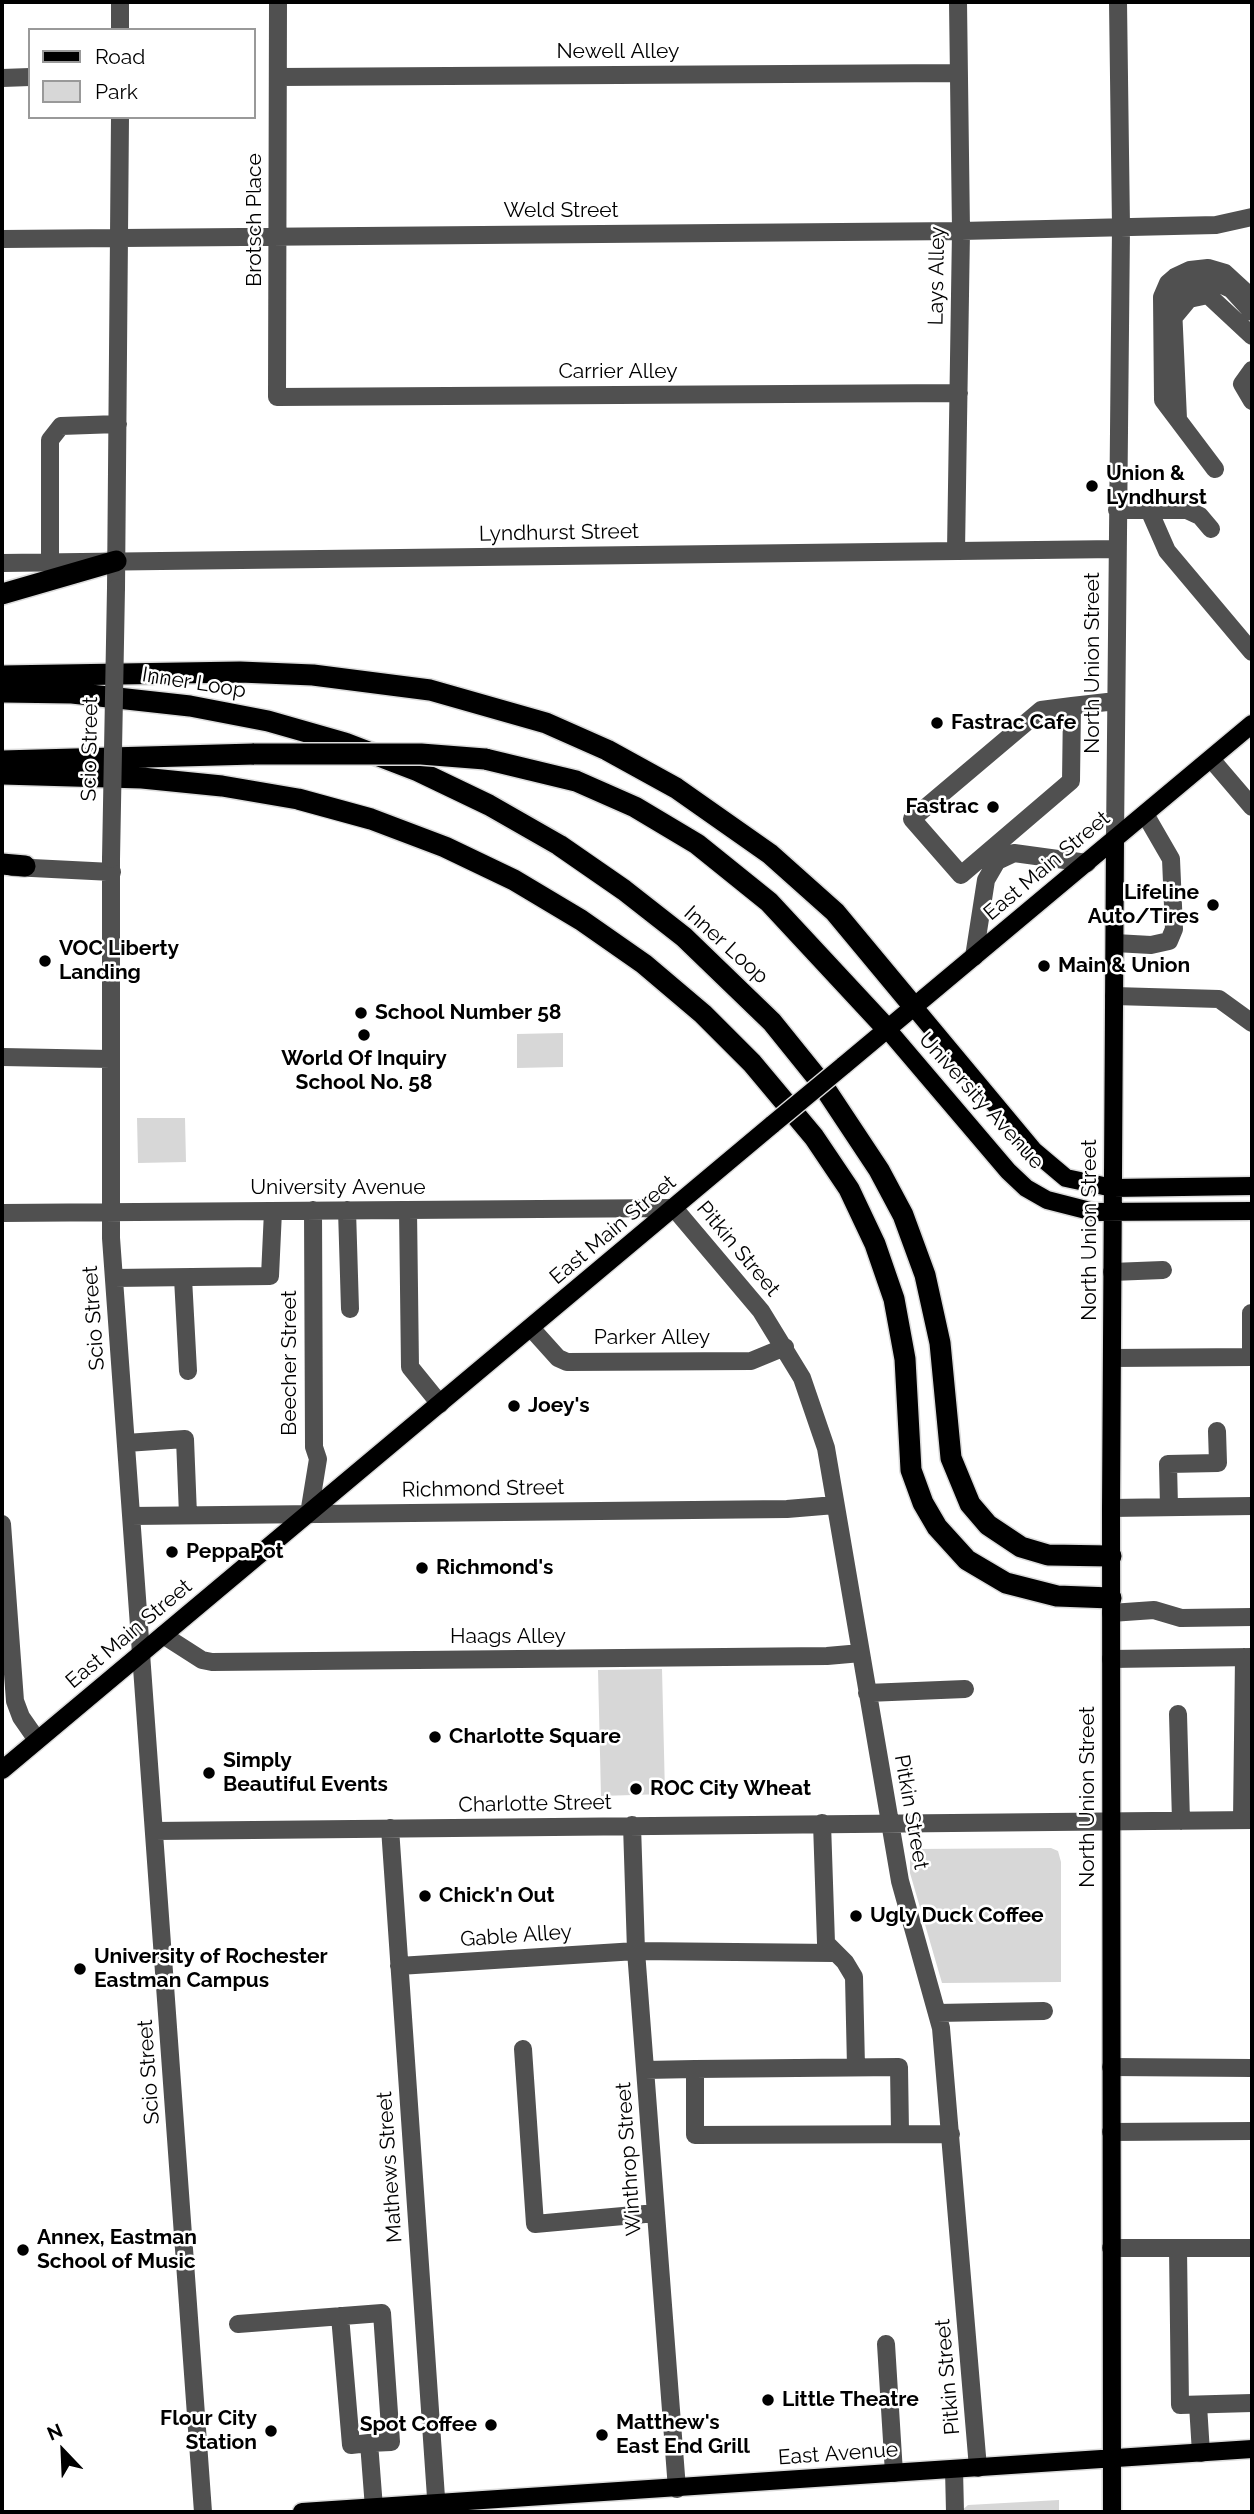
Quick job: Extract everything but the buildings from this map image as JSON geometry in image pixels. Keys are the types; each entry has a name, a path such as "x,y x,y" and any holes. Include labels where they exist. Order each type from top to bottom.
{"highway":[{"path":"2,594 116,561"},
{"path":"2,676 240,672 313,674 430,691 546,723 607,750 676,788 770,854 835,912 914,1007"},
{"name":"Inner Loop","path":"2,692 72,693 151,700 268,721 332,739 418,771 489,805 559,845 624,890 684,937 772,1022 822,1084 879,1170 903,1215 925,1275 940,1343 951,1458 970,1504 988,1525 1021,1548 1048,1555 1111,1556"},
{"path":"2,761 254,754 392,754 485,759 537,769 586,785 635,807 697,844 769,902 888,1030"},
{"path":"2,774 182,781 258,791 359,816 445,847 514,880 581,920 644,964 704,1014 752,1063 814,1137 849,1189 875,1244 894,1299 905,1359 911,1470 923,1503 937,1527 968,1560 1006,1583 1056,1597 1111,1605"},
{"path":"2,866 24,866"}],"main road":[{"name":"East Main Street","path":"2,1770 1252,724"},
{"name":"North Union Street","path":"1112,2512 1111,1508 1115,839"},
{"name":"University Avenue","path":"914,1007 1055,1172 1079,1183 1113,1188 1252,1186"},
{"name":"University Avenue","path":"888,1030 1026,1188 1062,1206 1113,1212 1252,1210"},
{"name":"East Avenue","path":"302,2512 437,2508 677,2488 1252,2449"}],"street":[{"path":"120,2 120,28"},
{"name":"Brotsch Place","path":"277,397 278,2"},
{"name":"Lays Alley","path":"956,551 961,231 958,2"},
{"name":"North Union Street","path":"1115,839 1121,227 1118,2"},
{"name":"Newell Alley","path":"279,77 957,73"},
{"path":"2,78 28,77"},
{"name":"Scio Street","path":"120,119 111,865 110,1213 203,2512"},
{"name":"Weld Street","path":"2,239 961,231 1216,225 1252,217"},
{"path":"1215,469 1163,400 1163,290 1181,273 1208,268 1225,273 1252,298"},
{"path":"1178,421 1173,307 1180,290 1203,281 1224,285 1252,312"},
{"path":"1174,318 1186,301 1208,295 1252,336"},
{"path":"1252,370 1242,384 1252,401"},
{"name":"Carrier Alley","path":"277,397 959,393"},
{"path":"50,562 50,440 61,426 118,424"},
{"path":"1117,510 1187,510 1199,516 1211,529"},
{"path":"1149,510 1167,551 1251,646"},
{"name":"Lyndhurst Street","path":"2,563 1117,550"},
{"path":"1072,706 1071,781 993,856 961,875 912,819 1041,710 1072,706 1116,701"},
{"path":"1211,759 1252,807"},
{"path":"1115,943 1151,945 1169,941 1174,929 1171,859 1145,814"},
{"path":"993,856 1014,853 1087,863"},
{"path":"974,957 986,880 993,856"},
{"path":"24,866 111,865"},
{"path":"1114,996 1219,999 1252,1023"},
{"path":"2,1057 110,1059"},
{"name":"University Avenue","path":"2,1213 674,1209"},
{"name":"Pitkin Street","path":"674,1209 761,1311 785,1346 802,1378 818,1421 861,1653 888,1822 905,1902 937,2013 944,2053 978,2468"},
{"name":"Beecher Street","path":"309,1514 318,1459 314,1447 313,1210"},
{"path":"347,1210 350,1309"},
{"path":"408,1210 410,1367 440,1404"},
{"path":"114,1278 270,1276 273,1211"},
{"path":"1112,1272 1163,1270"},
{"path":"183,1278 188,1371"},
{"path":"1112,1358 1252,1357 1251,1313"},
{"name":"Parker Alley","path":"531,1328 558,1358 567,1362 751,1361 785,1346"},
{"path":"1169,1507 1168,1464 1218,1463 1217,1431"},
{"path":"126,1443 185,1439 188,1515"},
{"name":"Richmond Street","path":"131,1516 787,1509 835,1505"},
{"path":"1111,1508 1252,1506"},
{"path":"2,1524 15,1701 21,1717 37,1740"},
{"path":"1111,1605 1154,1610 1181,1618 1252,1617"},
{"name":"Haags Alley","path":"163,1635 202,1660 212,1662 694,1658 861,1653"},
{"path":"1111,1659 1248,1657 1247,1820"},
{"path":"867,1693 965,1689"},
{"path":"1178,1714 1181,1821"},
{"name":"Charlotte Street","path":"154,1831 1247,1820"},
{"path":"822,1823 825,1943 845,1962 854,1977 856,2067"},
{"name":"Winthrop Street","path":"632,1825 636,1951 677,2488"},
{"name":"Mathews Street","path":"390,1828 437,2508"},
{"name":"Gable Alley","path":"400,1966 636,1951 834,1953"},
{"path":"937,2013 1044,2011"},
{"path":"523,2049 535,2224 656,2213"},
{"path":"645,2070 899,2067 900,2132"},
{"path":"1111,2067 1252,2067"},
{"path":"695,2069 695,2135 900,2132 951,2134"},
{"path":"1111,2132 1252,2131"},
{"path":"1111,2248 1252,2248"},
{"path":"1178,2248 1180,2405 1252,2403"},
{"path":"239,2324 340,2316 382,2313 391,2442 351,2445 340,2316"},
{"path":"886,2344 894,2473"},
{"path":"1198,2405 1201,2453"},
{"path":"369,2443 374,2508"},
{"path":"954,2469 955,2512"}],"green space":[{"path":"563,1033 563,1067 517,1068 517,1034"},
{"path":"137,1118 185,1118 186,1162 138,1163"},
{"path":"662,1669 665,1794 601,1796 598,1670"},
{"path":"1051,1848 1058,1851 1061,1862 1061,1982 942,1983 910,1873 910,1853 915,1849"},
{"path":"1059,2500 1059,2512 960,2512 968,2505"}],"place":[{"name":"Union & Lyndhurst","path":"1092,486"},
{"name":"Fastrac Cafe","path":"937,723"},
{"name":"Fastrac","path":"993,807"},
{"name":"Lifeline Auto/Tires","path":"1213,905"},
{"name":"VOC Liberty Landing","path":"45,961"},
{"name":"Main & Union","path":"1044,966"},
{"name":"School Number 58","path":"361,1013"},
{"name":"World Of Inquiry School No. 58","path":"364,1035"},
{"name":"Joey's","path":"514,1406"},
{"name":"PeppaPot","path":"172,1552"},
{"name":"Richmond's","path":"422,1568"},
{"name":"Charlotte Square","path":"435,1737"},
{"name":"Simply Beautiful Events","path":"209,1773"},
{"name":"ROC City Wheat","path":"636,1789"},
{"name":"Chick'n Out","path":"425,1896"},
{"name":"Ugly Duck Coffee","path":"856,1916"},
{"name":"University of Rochester Eastman Campus","path":"80,1969"},
{"name":"Annex, Eastman School of Music","path":"23,2250"},
{"name":"Little Theatre","path":"768,2400"},
{"name":"Spot Coffee","path":"491,2425"},
{"name":"Flour City Station","path":"271,2431"},
{"name":"Matthew's East End Grill","path":"602,2435"}]}
